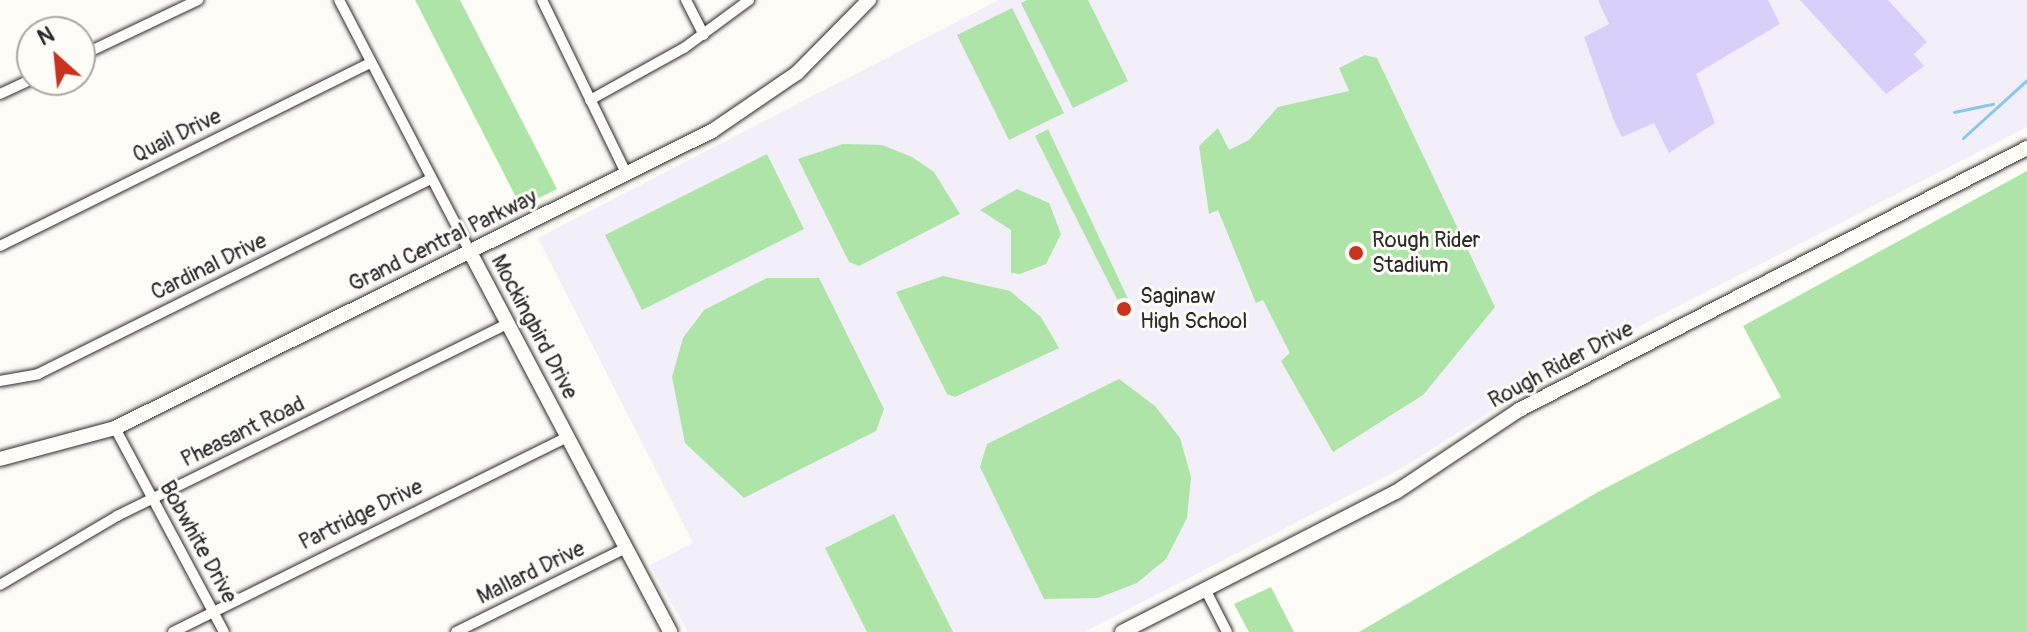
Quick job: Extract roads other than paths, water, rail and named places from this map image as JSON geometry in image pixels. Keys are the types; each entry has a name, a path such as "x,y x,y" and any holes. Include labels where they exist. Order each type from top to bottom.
{"street":[{"path":"96,48 198,0"},
{"name":"Mockingbird Drive","path":"339,0 670,632"},
{"path":"542,0 626,173"},
{"path":"686,0 704,35"},
{"path":"590,100 704,35 749,0"},
{"name":"Grand Central Parkway","path":"0,459 115,428 626,173 762,100 869,0"},
{"name":"Quail Drive","path":"0,246 371,63"},
{"name":"Rough Rider Drive","path":"1122,632 1405,487 1519,410 2027,148"},
{"name":"Cardinal Drive","path":"0,381 38,374 431,179"},
{"name":"Pheasant Road","path":"0,585 150,500 509,323"},
{"name":"Bobwhite Drive","path":"115,428 150,500 224,632"},
{"name":"Partridge Drive","path":"173,632 567,437"},
{"name":"Mallard Drive","path":"456,632 624,549"},
{"path":"1205,589 1227,632"}],"waterway":[{"path":"1963,138 2027,80"},
{"path":"1954,112 1993,104"}],"place":[{"name":"Rough Rider Stadium","path":"1356,253"},
{"name":"Saginaw High School","path":"1124,309"}]}
